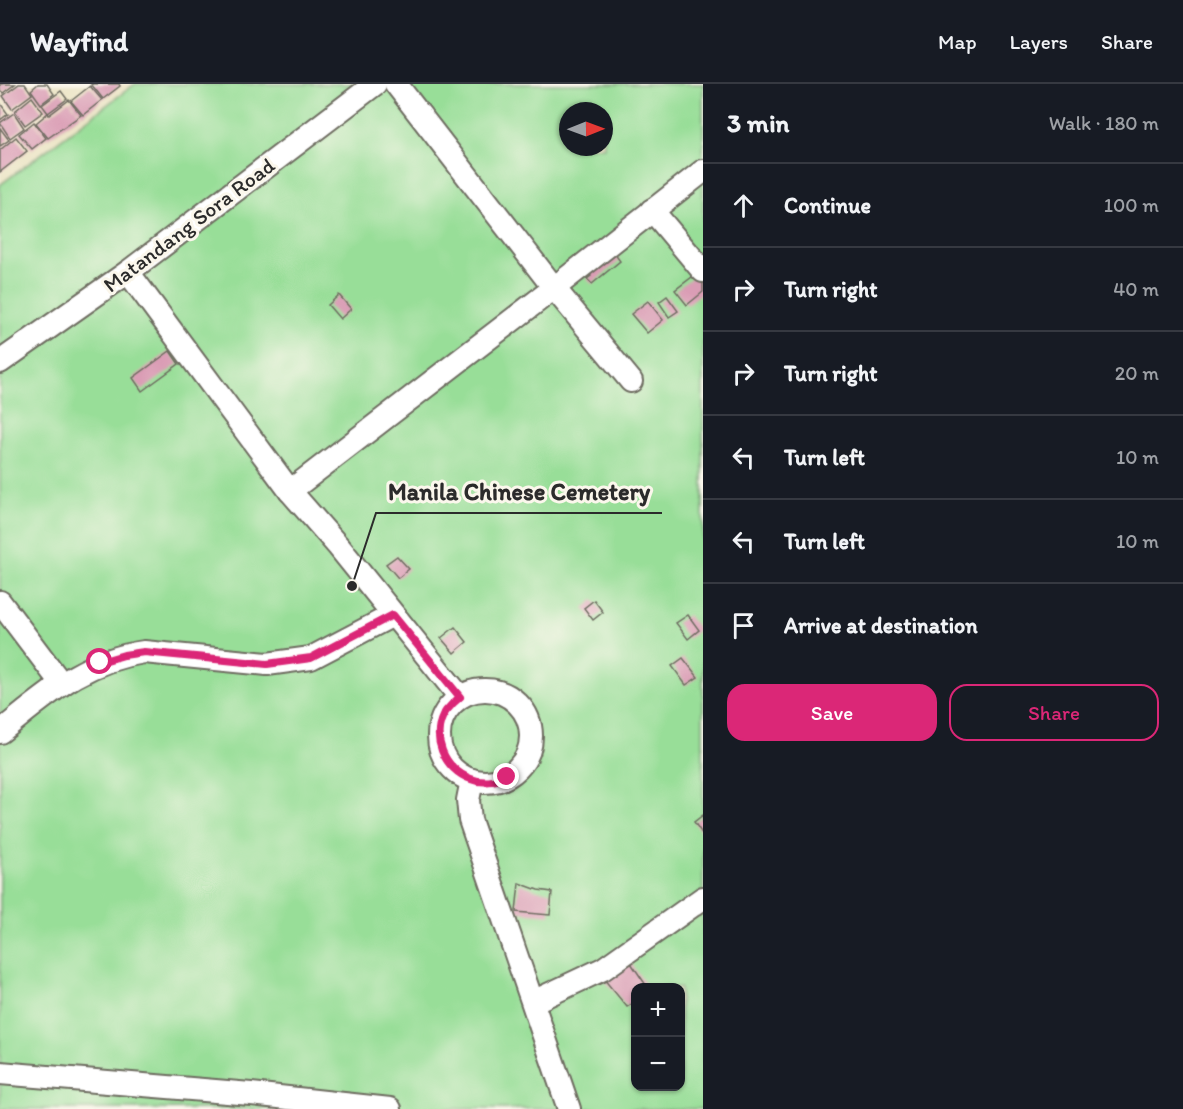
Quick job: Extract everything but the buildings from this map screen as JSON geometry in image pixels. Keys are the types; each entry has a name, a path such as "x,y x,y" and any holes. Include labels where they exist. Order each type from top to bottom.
{"lane":[{"name":"Matandang Sora Road","path":"0,362 128,272 375,84"},
{"path":"396,84 555,288 631,381"},
{"path":"290,491 555,288 703,171"},
{"path":"652,210 703,272"},
{"path":"128,272 290,491 460,697"},
{"path":"0,602 61,683"},
{"path":"0,732 61,683 100,662 144,652 267,664 311,658 393,615"},
{"path":"475,690 499,691 510,696 526,714 532,737 530,749 517,770 507,777 483,782 471,780 451,767 444,757 440,746 441,722 446,711 460,697 475,690"},
{"path":"471,780 468,800 470,820 569,1109"},
{"path":"533,1002 603,969 703,898"},
{"path":"0,1073 251,1094 390,1109"}],"green space":[{"path":"135,84 703,84 703,1109 0,1109 0,185"}],"place":[{"name":"Manila Chinese Cemetery","path":"352,586"}],"route":[{"path":"100,662 144,652 267,664 311,658 393,615 460,697 446,711 439,733 440,746 451,767 471,780 483,782 507,777"}]}
